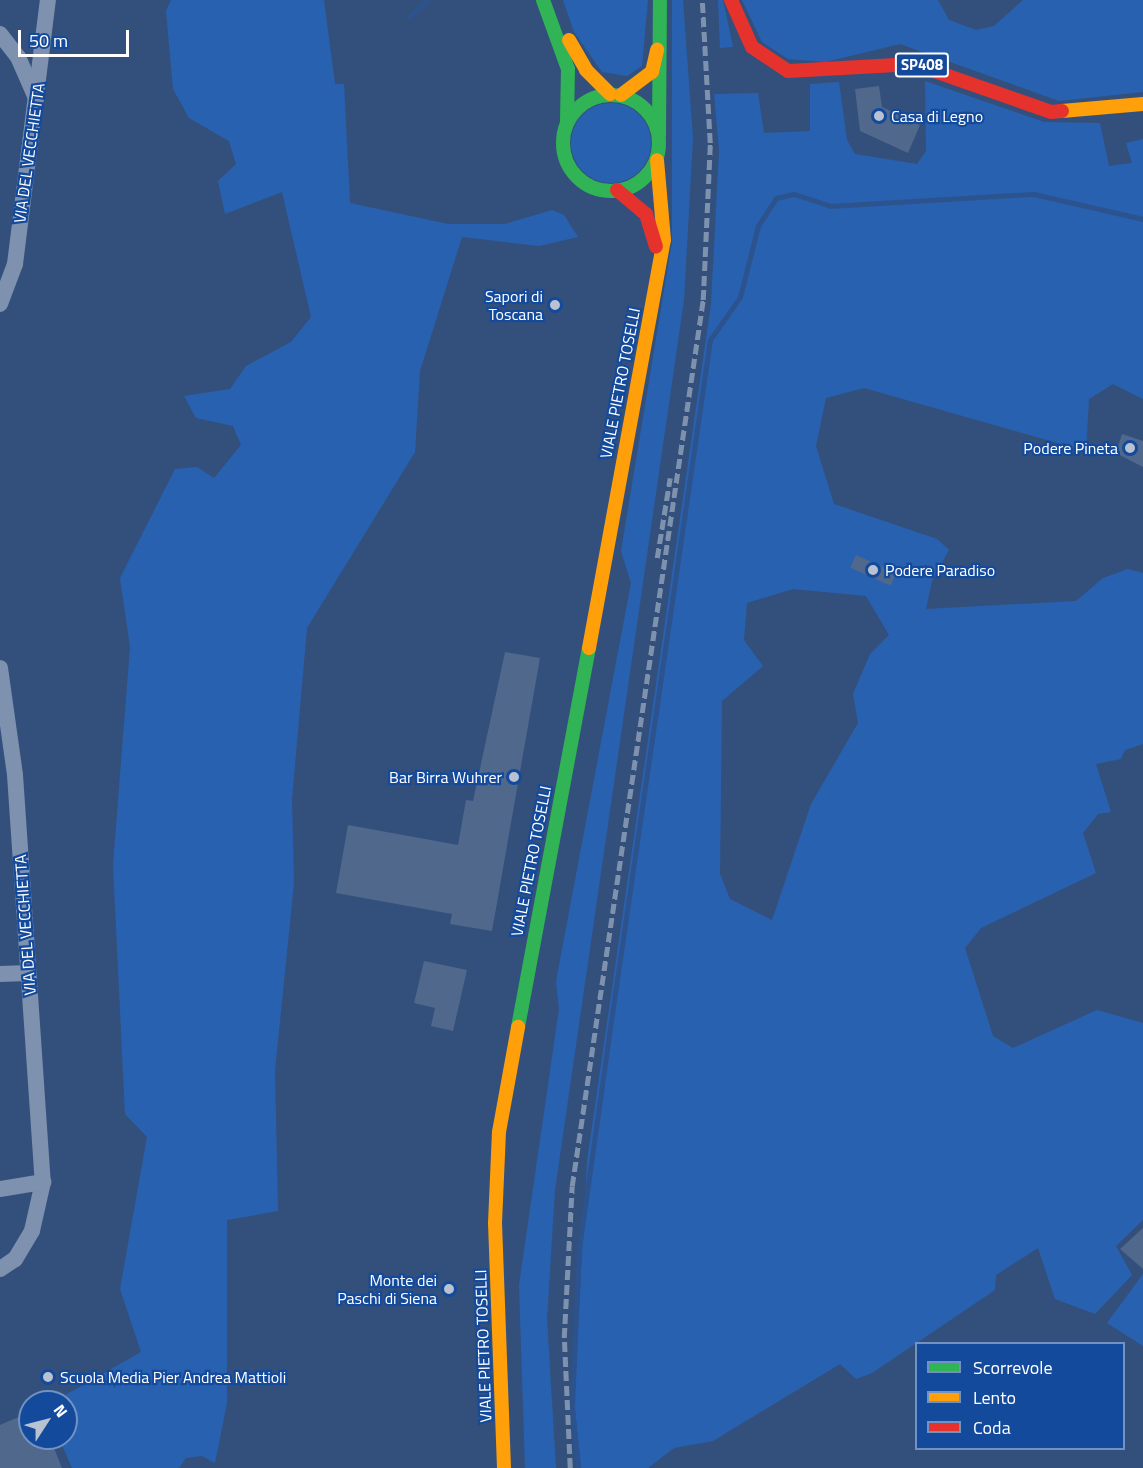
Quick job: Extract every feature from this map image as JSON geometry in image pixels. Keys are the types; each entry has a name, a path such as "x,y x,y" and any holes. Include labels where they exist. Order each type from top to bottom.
{"main road":[{"name":"VIALE PIETRO TOSELLI","path":"543,0 568,69 567,122 563,151 574,174 600,190 616,190 650,219 658,265"},
{"path":"554,0 578,59 616,94 646,111 659,135"},
{"path":"567,122 584,102 616,94 655,67 660,25 660,0"},
{"name":"SP408","path":"731,0 752,47 788,71 908,63 1051,112 1143,105"},
{"name":"VIALE PIETRO TOSELLI","path":"504,1468 495,1211 502,1112 665,223 657,160 663,120 660,25"},
{"path":"616,190 641,181 657,160"}],"street":[{"name":"VIA DEL VECCHIETTA","path":"0,304 13,276 48,0"},
{"path":"0,33 18,57 36,98"},
{"name":"VIA DEL VECCHIETTA","path":"0,668 15,775 43,1182 32,1231 15,1259 0,1269"},
{"path":"0,974 28,973"},
{"path":"0,1189 43,1182"}],"shaded area":[{"path":"171,0 324,0 335,84 344,84 350,203 448,224 505,224 552,210 564,215 578,237 539,246 462,237 420,371 415,452 307,628 292,799 294,883 275,1070 278,1211 227,1220 227,1403 215,1463 202,1456 186,1458 179,1468 72,1468 64,1450 78,1450 78,1390 74,1390 141,1352 120,1289 147,1137 125,1114 113,865 130,647 120,578 175,469 197,467 214,478 241,445 233,426 196,418 184,396 230,389 246,366 291,342 311,317 282,192 225,214 218,181 236,164 229,141 189,118 173,89 166,11"},
{"path":"563,0 648,0 642,66 627,76 602,72 574,32"},
{"path":"672,0 683,0 693,138 684,300 555,1190 547,1319 556,1468 525,1468 519,1285 559,1009 556,981 631,583 621,551 672,242"},
{"path":"718,0 723,0 733,47 720,48"},
{"path":"742,0 938,0 949,20 976,30 994,26 1023,0 1143,0 1143,92 1059,101 900,44 825,62 788,59 762,42"},
{"path":"925,81 1044,122 1100,123 1109,166 1132,163 1126,143 1143,139 1143,399 1113,384 1089,399 1086,451 864,388 826,398 816,446 834,504 937,539 949,550 932,581 926,609 1076,601 1103,578 1128,569 1143,573 1143,744 1125,750 1121,759 1096,764 1111,812 1098,814 1083,833 1096,873 981,928 965,948 993,1036 1013,1048 1097,1010 1143,1023 1143,1220 1116,1246 1132,1275 1095,1314 1055,1299 1038,1248 996,1275 995,1290 872,1373 856,1379 840,1364 713,1441 674,1448 648,1468 581,1468 574,1403 587,1161 711,304 719,151 714,94 758,93 764,133 810,131 810,84 839,82 847,140 855,154 917,164 926,151","holes":["793,589 866,596 889,635 870,654 853,694 858,723 811,804 772,920 730,899 720,874 722,701 763,666 744,640 747,603"]},
{"path":"611,103 626,106 639,115 648,128 651,143 648,158 639,171 626,180 611,183 596,180 583,171 574,158 571,143 574,128 583,115 596,106"},
{"path":"1143,1274 1143,1346 1107,1323"}],"building":[{"name":"Casa di Legno","path":"879,86 882,107 920,125 908,153 860,131 855,89"},
{"name":"Podere Pineta","path":"1122,434 1143,441 1143,467 1116,453"},
{"name":"Podere Paradiso","path":"856,555 896,573 891,586 850,568"},
{"path":"505,652 540,658 492,931 450,924 452,914 336,893 348,825 458,845 466,800 473,801"},
{"path":"424,961 467,970 453,1031 431,1026 435,1008 414,1003"},
{"path":"1143,1228 1143,1269 1120,1249"},
{"path":"18,1417 18,1450 55,1450 62,1468 0,1468 0,1425"}],"waterway":[{"path":"409,17 428,0"},
{"path":"578,1468 572,1407 579,1249 609,1035 710,340 740,297 758,226 776,198 794,194 830,206 1034,194 1143,219"}],"railway":[{"path":"570,1468 564,1338 572,1186 703,300 710,143 702,0"},
{"path":"657,558 670,478"}],"traffic: fast":[{"path":"543,0 568,69 567,122"},
{"path":"659,135 660,0"},
{"path":"611,95 630,98 645,109 656,124 659,143 656,162 645,177 630,188 611,191 592,188 577,177 566,162 563,143 566,124 577,109 592,98 611,95"},
{"path":"518,1027 589,648"}],"traffic: slow":[{"path":"569,40 586,70 610,94"},
{"path":"621,95 652,72 657,50"},
{"path":"1062,111 1143,104"},
{"path":"589,648 664,240 657,160"},
{"path":"504,1468 495,1223 499,1132 518,1027"}],"traffic: jam":[{"path":"731,0 752,47 788,71 914,64 1051,112 1062,111"},
{"path":"617,190 646,214 656,247"}],"place":[{"name":"Casa di Legno","path":"879,116"},
{"name":"Sapori di Toscana","path":"555,305"},
{"name":"Podere Pineta","path":"1130,448"},
{"name":"Podere Paradiso","path":"873,570"},
{"name":"Bar Birra Wuhrer","path":"514,777"},
{"name":"Monte dei Paschi di Siena","path":"449,1289"},
{"name":"Scuola Media Pier Andrea Mattioli","path":"48,1377"}]}
